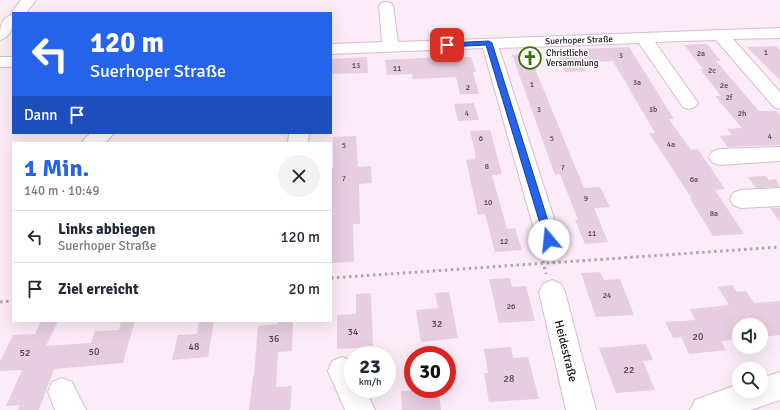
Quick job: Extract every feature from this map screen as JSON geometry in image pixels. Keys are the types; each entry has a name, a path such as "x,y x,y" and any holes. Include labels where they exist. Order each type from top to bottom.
{"street":[{"path":"19,12 29,0"},
{"path":"386,6 391,47"},
{"path":"0,35 12,20"},
{"name":"Suerhoper Straße","path":"332,49 780,33"},
{"path":"721,36 777,96"},
{"path":"644,38 688,103"},
{"path":"489,43 549,240"},
{"path":"0,62 12,62"},
{"path":"93,142 103,134"},
{"path":"719,157 780,154"},
{"path":"749,164 780,163"},
{"path":"741,199 780,197"},
{"name":"Heidestraße","path":"552,292 581,410"},
{"path":"342,371 360,410"},
{"path":"705,410 780,386"}],"path":[{"path":"549,240 543,263 552,292"},
{"path":"332,278 780,247"},
{"path":"0,302 12,301"}],"building":[{"path":"707,44 721,61 716,61 759,111 776,111 780,115 780,145 728,147 719,136 732,135 727,129 742,128 715,96 721,96 700,69 703,69 684,45"},
{"path":"776,46 780,50 780,80 747,47"},
{"path":"629,47 674,119 669,119 691,150 698,149 725,189 715,190 744,234 713,236 690,199 692,199 649,133 655,133 613,61 582,63 586,71 565,72 557,53 559,52 558,50"},
{"path":"529,54 584,188 600,187 610,207 594,208 608,242 585,244 575,220 578,220 560,174 555,175 512,55"},
{"path":"367,57 368,73 332,74 332,59"},
{"path":"471,57 476,72 473,72 479,94 460,94 456,77 413,79 412,74 387,75 385,60"},
{"path":"474,103 479,120 458,121 454,104"},
{"path":"490,130 502,174 492,175 507,229 515,228 522,250 495,252 485,214 478,215 466,160 475,159 476,156 470,131"},
{"path":"356,136 358,167 371,166 372,183 359,184 360,224 353,224 354,262 332,263 333,137"},
{"path":"766,176 769,180 776,179 780,187 756,188 748,177"},
{"path":"770,208 780,208 780,222"},
{"path":"600,272 604,280 620,279 634,315 596,317 581,273"},
{"path":"510,278 512,287 526,286 535,321 499,323 489,279"},
{"path":"732,285 737,292 746,291 754,303 780,301 780,335 768,336 768,318 732,318 732,340 721,341 726,350 689,354 681,337 673,338 665,322 695,320 690,309 729,305 718,287"},
{"path":"449,292 458,338 421,342 416,310 438,308 435,293"},
{"path":"371,293 373,346 344,346 344,349 337,349 337,315 356,314 356,294"},
{"path":"41,322 58,322 46,346 91,343 95,331 119,330 121,322 135,322 123,363 54,369 39,410 18,410 20,405 6,406 22,370 0,371 0,361 13,335 35,334"},
{"path":"199,322 214,322 208,357 172,360 178,335 197,334"},
{"path":"279,322 293,322 292,351 278,352 276,387 292,386 290,410 249,410 254,376 258,326 278,324"},
{"path":"646,344 653,360 643,361 655,390 616,393 599,348"},
{"path":"511,347 513,358 528,357 539,399 489,402 484,373 488,373 484,349"},
{"path":"401,391 404,391 404,398 439,398 441,410 402,410"}],"place":[{"name":"Christliche Versammlung","path":"530,58"}],"route":[{"path":"447,45 489,43 549,240"}]}
